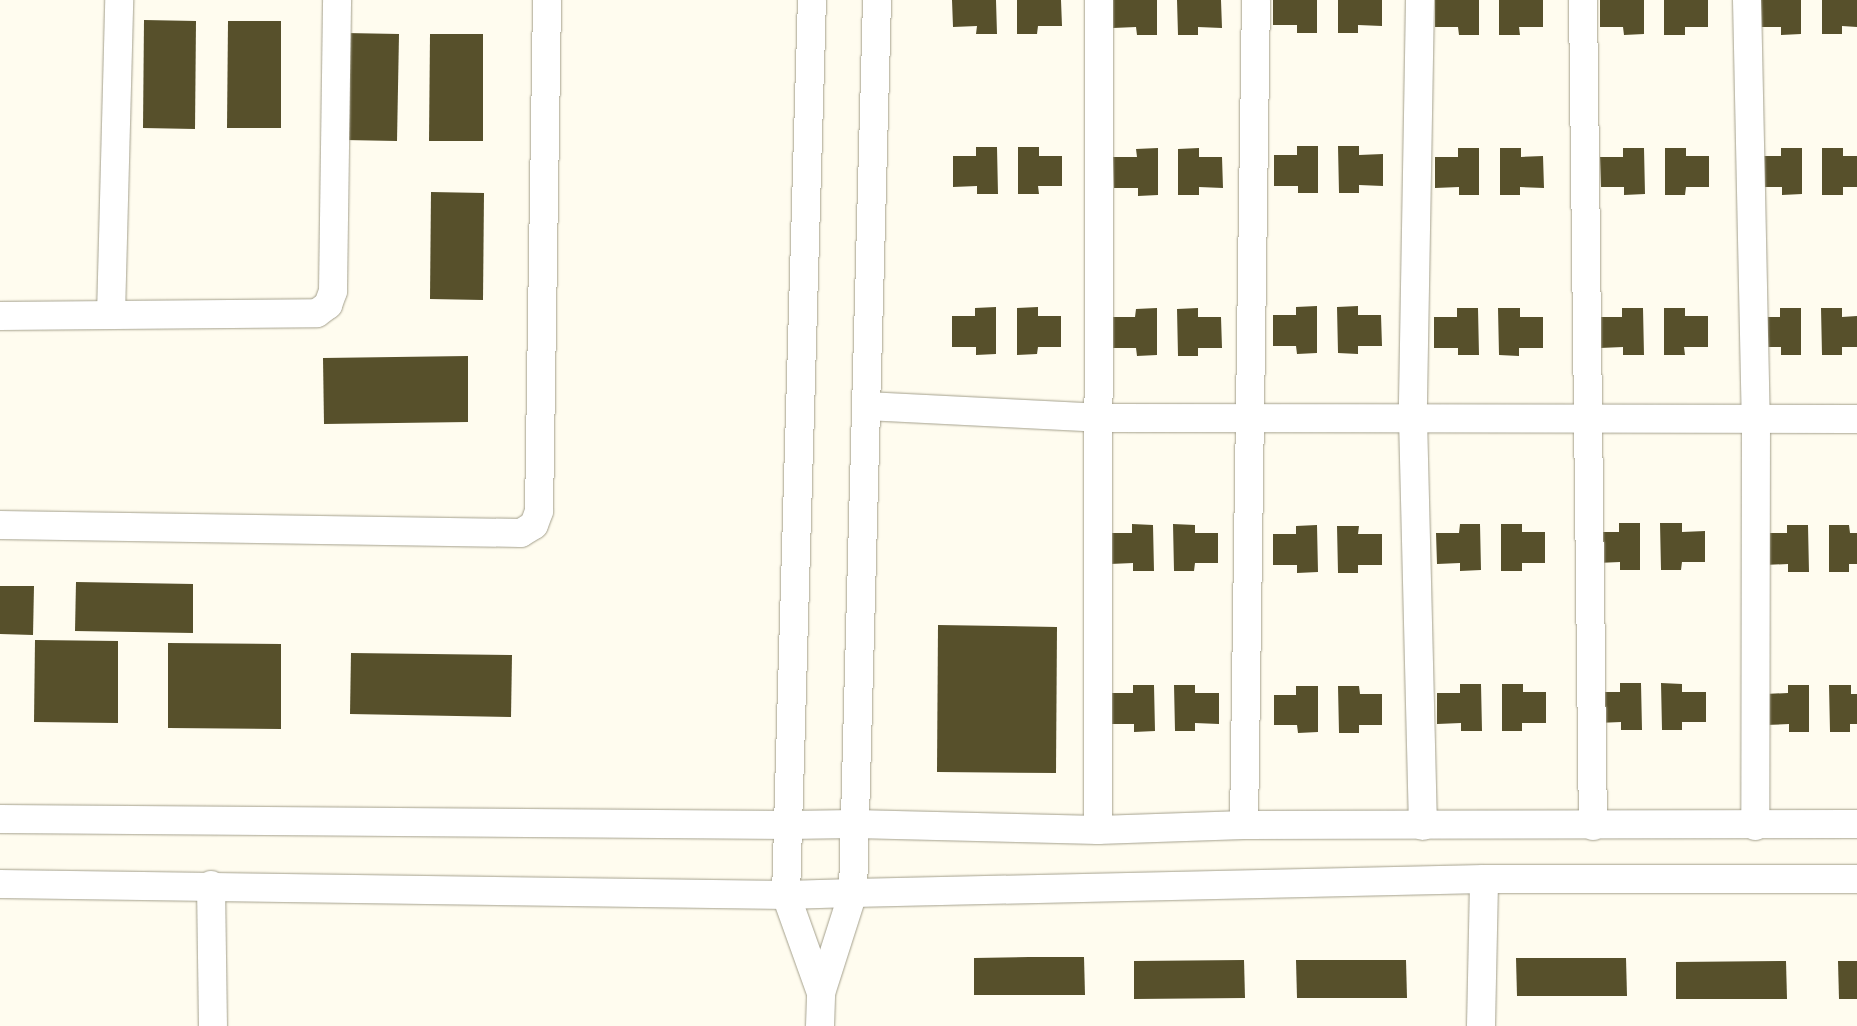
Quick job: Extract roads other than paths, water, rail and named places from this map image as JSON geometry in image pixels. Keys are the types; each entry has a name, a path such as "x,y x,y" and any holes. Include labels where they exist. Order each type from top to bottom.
{"street":[{"path":"111,315 119,0"},
{"path":"0,316 317,313 328,305 333,291 337,0"},
{"path":"0,525 521,534 534,525 539,511 547,0"},
{"path":"812,0 786,895 821,993"},
{"path":"820,1026 821,993 853,893 877,0"},
{"path":"1098,830 1099,0"},
{"path":"1244,825 1256,0"},
{"path":"1420,0 1413,418 1423,826"},
{"path":"1583,0 1585,420 1593,826"},
{"path":"1747,0 1756,420 1755,826"},
{"path":"866,406 1099,418 1857,419"},
{"path":"0,820 855,824 1098,830 1244,825 1755,826 1857,824"},
{"path":"1481,1026 1484,879"},
{"path":"0,884 211,885 786,895 1484,879 1857,880"},
{"path":"211,885 213,1026"}]}
